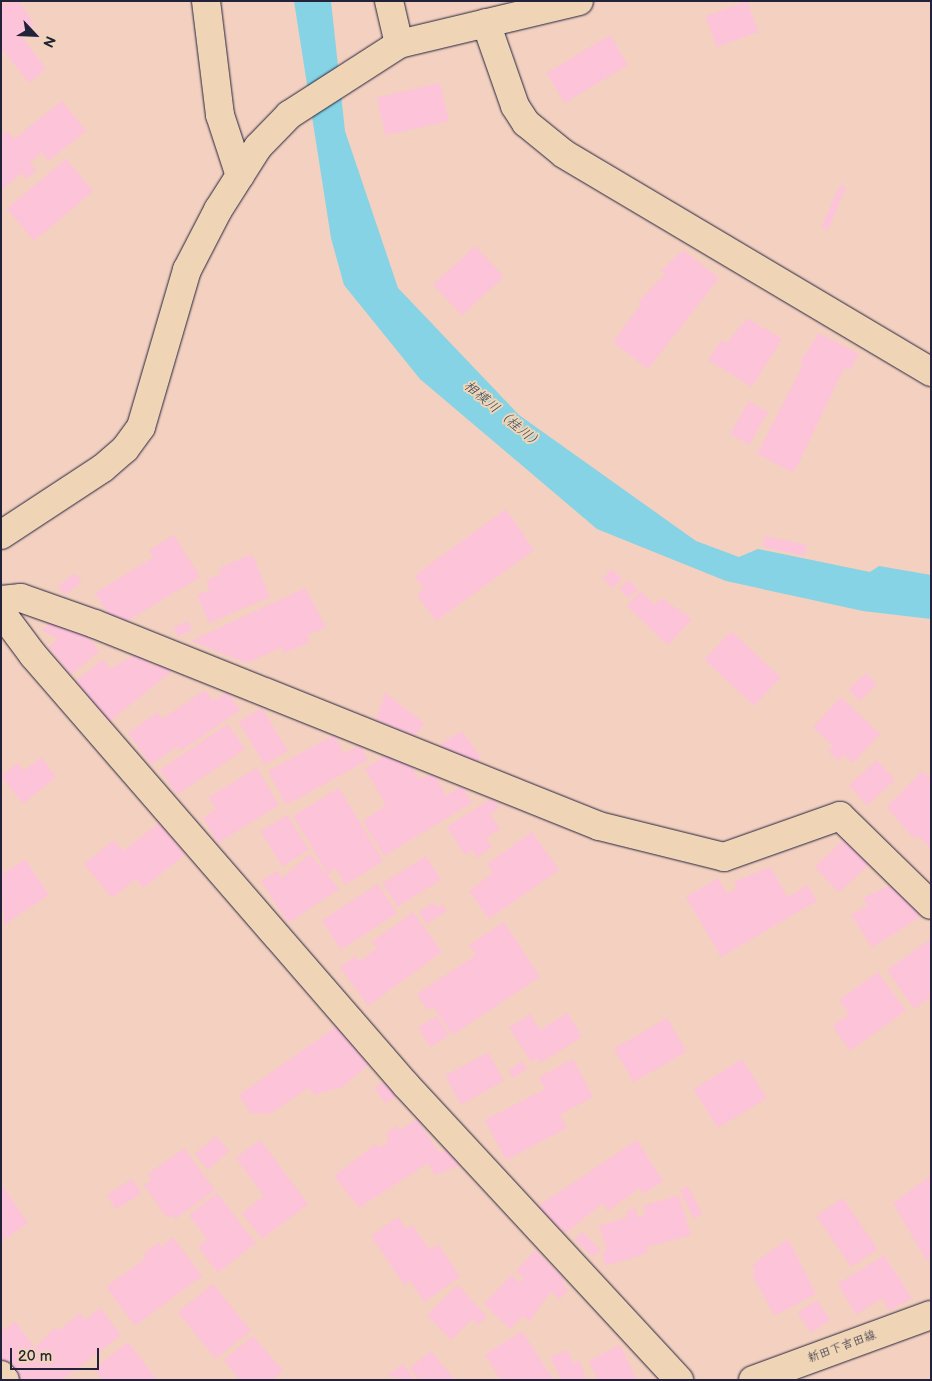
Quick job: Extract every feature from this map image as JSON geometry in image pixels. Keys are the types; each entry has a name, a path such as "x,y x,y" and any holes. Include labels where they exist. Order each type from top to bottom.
{"street":[{"path":"206,1 220,115 240,176"},
{"path":"389,1 399,44"},
{"path":"1,535 103,468 125,449 141,427 187,270 258,147 290,116 363,70 399,44 578,1"},
{"path":"486,23 515,106 526,123 564,154 931,372"},
{"path":"1,600 21,598 95,624 599,826 724,857 840,816 931,906"},
{"path":"1,612 33,655 406,1085 679,1380"},
{"name":"新田下吉田線","path":"753,1380 931,1315"},
{"path":"1,1375 5,1380"}],"water":[{"name":"相模川（桂川）","path":"294,1 331,1 345,131 398,288 519,415 696,541 739,557 758,549 870,572 879,566 931,575 931,619 863,611 726,581 597,529 420,379 344,285 331,238"}],"building":[{"path":"12,1 19,1 34,24 21,35 46,69 29,83 1,48 1,6"},
{"path":"747,1 758,32 717,47 706,16"},
{"path":"610,35 628,65 565,103 547,73"},
{"path":"440,83 449,121 385,136 377,98"},
{"path":"62,101 86,131 48,161 42,152 30,162 36,171 26,179 22,173 1,190 1,136 8,131 14,139"},
{"path":"66,159 93,191 34,241 7,208"},
{"path":"840,185 846,187 828,230 821,227"},
{"path":"475,246 504,277 462,316 433,285"},
{"path":"683,250 719,278 648,369 613,342 641,304 638,302 665,274 661,271"},
{"path":"747,318 782,339 752,387 708,360 721,340 727,343"},
{"path":"819,333 859,354 850,370 844,368 794,473 757,454 803,365 799,363"},
{"path":"749,401 768,412 749,445 730,434"},
{"path":"506,509 534,550 436,621 417,595 424,589 414,576"},
{"path":"174,535 200,577 122,624 118,618 112,621 95,593 154,557 149,550"},
{"path":"765,536 807,545 805,556 763,547"},
{"path":"252,554 270,597 209,623 197,595 210,590 206,580 221,574 219,568"},
{"path":"612,569 622,579 613,588 603,578"},
{"path":"75,573 82,582 64,595 58,587"},
{"path":"629,580 638,590 628,598 619,589"},
{"path":"305,588 326,627 307,635 310,642 284,653 282,647 247,663 191,641"},
{"path":"641,591 655,605 661,598 692,619 668,645 627,606"},
{"path":"54,619 83,627 99,652 71,675 49,647 58,639 42,630"},
{"path":"188,621 192,630 177,637 173,628"},
{"path":"731,631 781,677 754,706 704,660"},
{"path":"140,652 152,667 162,660 171,672 109,722 76,681 103,659 110,669"},
{"path":"866,673 877,685 859,701 848,689"},
{"path":"205,690 213,701 227,692 240,710 181,751 178,746 151,765 128,733 158,712 162,719"},
{"path":"385,693 424,723 415,736 376,720"},
{"path":"841,697 880,734 853,763 844,755 838,761 828,751 833,746 813,727"},
{"path":"262,708 288,751 265,765 239,722"},
{"path":"228,724 245,749 177,795 160,770"},
{"path":"462,731 481,758 473,765 445,751 441,744"},
{"path":"334,735 344,754 360,745 368,760 286,805 268,771"},
{"path":"390,752 410,764 419,779 434,773 446,796 462,786 472,803 384,856 363,821 386,805 365,769"},
{"path":"41,757 56,777 23,804 1,776 18,763 24,771"},
{"path":"877,760 895,780 867,805 849,785"},
{"path":"257,768 279,805 218,843 203,818 216,809 209,797"},
{"path":"922,771 931,779 931,848 917,835 914,839 887,807"},
{"path":"339,788 383,861 345,885 336,868 328,874 293,816"},
{"path":"492,798 499,808 490,814 500,829 486,838 492,847 477,858 472,850 465,855 447,827"},
{"path":"287,815 309,850 282,866 261,831"},
{"path":"159,823 185,855 143,888 136,879 112,898 84,864 114,840 123,851"},
{"path":"532,832 559,870 489,919 469,891 493,873 487,864"},
{"path":"847,837 871,863 839,893 815,867"},
{"path":"310,854 339,889 288,923 261,881 277,871 282,878"},
{"path":"426,856 441,880 398,907 383,883"},
{"path":"25,859 49,895 4,925 1,869 4,873"},
{"path":"770,867 788,897 808,885 817,901 721,957 686,897 718,878 727,894 737,888 734,882"},
{"path":"897,882 920,917 872,948 851,915 868,905 863,898"},
{"path":"378,884 397,913 341,950 322,920"},
{"path":"433,902 437,908 442,904 447,911 427,924 419,912"},
{"path":"413,912 442,952 368,1006 340,967 356,956 359,962 377,948 372,942"},
{"path":"504,922 540,977 452,1035 434,1007 428,1010 417,994 476,955 469,945"},
{"path":"931,939 931,997 914,1009 887,970"},
{"path":"878,972 906,1011 850,1051 833,1026 849,1014 839,1000"},
{"path":"568,1013 582,1037 540,1063 538,1058 531,1062 509,1027 530,1014 540,1030"},
{"path":"437,1016 449,1036 430,1047 418,1027"},
{"path":"667,1018 686,1052 634,1082 614,1048"},
{"path":"337,1026 368,1065 342,1087 315,1095 308,1088 270,1114 250,1113 239,1095"},
{"path":"488,1052 504,1081 461,1105 445,1076"},
{"path":"573,1059 593,1097 560,1115 567,1128 506,1160 485,1120 545,1089 539,1077"},
{"path":"742,1059 766,1098 718,1128 694,1089"},
{"path":"522,1061 527,1068 514,1078 508,1071"},
{"path":"386,1080 397,1096 385,1104 375,1088"},
{"path":"417,1119 440,1154 446,1148 459,1166 435,1175 428,1163 359,1208 334,1176 376,1144 379,1148 389,1142 386,1135 396,1126 400,1130"},
{"path":"216,1136 229,1151 208,1169 195,1154"},
{"path":"260,1140 308,1204 262,1239 242,1213 264,1196 236,1158"},
{"path":"637,1140 663,1181 643,1194 640,1188 608,1211 603,1203 566,1233 537,1207"},
{"path":"184,1148 215,1190 175,1219 172,1215 167,1218 144,1185 152,1180 148,1174"},
{"path":"931,1176 931,1257 926,1260 893,1203"},
{"path":"132,1179 141,1193 116,1210 107,1195"},
{"path":"1,1184 28,1223 1,1242"},
{"path":"688,1186 702,1215 694,1219 680,1190"},
{"path":"217,1193 256,1243 218,1273 198,1247 207,1239 189,1215"},
{"path":"679,1195 691,1235 646,1247 648,1253 606,1266 602,1252 607,1250 599,1226 628,1217 626,1211 635,1208 638,1217 645,1215 643,1206"},
{"path":"843,1198 878,1249 851,1267 816,1216"},
{"path":"398,1217 406,1229 412,1225 430,1250 438,1244 460,1277 424,1302 410,1281 404,1285 371,1236"},
{"path":"582,1232 600,1249 593,1257 574,1240"},
{"path":"173,1237 202,1276 135,1326 106,1287 146,1258 143,1254 158,1243 161,1247"},
{"path":"788,1239 816,1294 774,1316 752,1274 756,1272 752,1265"},
{"path":"535,1250 565,1280 562,1283 568,1290 559,1300 551,1291 529,1322 523,1316 510,1329 484,1304 512,1275 519,1283 524,1278 516,1271"},
{"path":"884,1255 912,1298 890,1311 882,1298 856,1315 838,1284"},
{"path":"213,1284 251,1331 216,1359 178,1312"},
{"path":"458,1285 487,1317 478,1325 472,1319 451,1340 427,1315"},
{"path":"817,1300 830,1320 811,1333 798,1313"},
{"path":"100,1308 121,1335 62,1380 14,1380 1,1363 1,1332 15,1321 35,1348 55,1327 58,1331 80,1313 85,1320"},
{"path":"522,1331 553,1379 501,1380 485,1355"},
{"path":"253,1336 283,1371 272,1380 240,1380 224,1360"},
{"path":"128,1342 157,1380 103,1380 94,1369"},
{"path":"620,1345 637,1380 598,1380 589,1361"},
{"path":"567,1350 573,1363 579,1360 586,1379 561,1380 551,1357"},
{"path":"431,1351 455,1380 420,1380 410,1368"},
{"path":"403,1364 415,1380 387,1376"}]}
